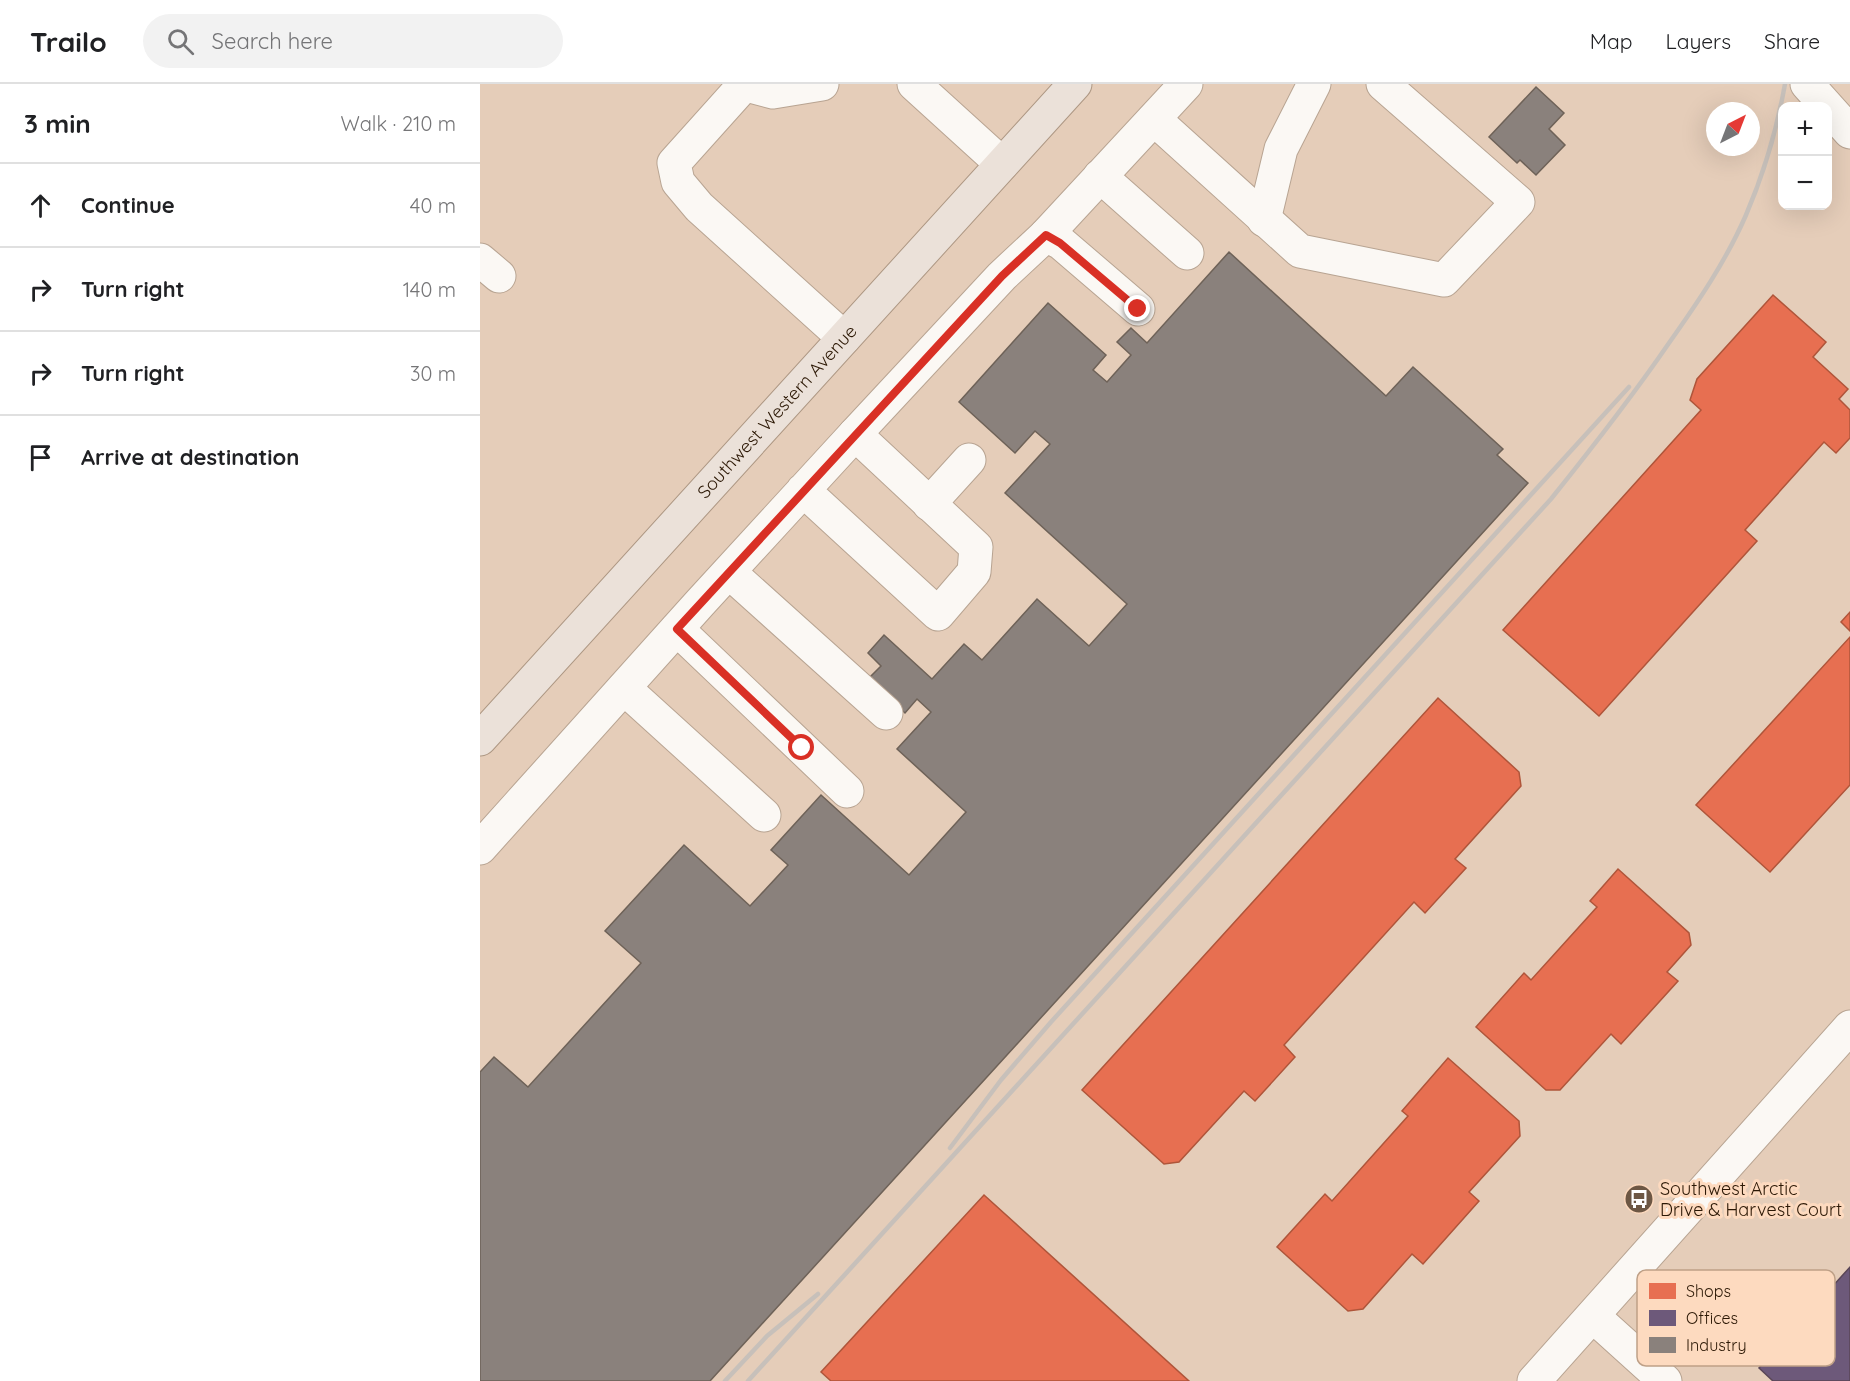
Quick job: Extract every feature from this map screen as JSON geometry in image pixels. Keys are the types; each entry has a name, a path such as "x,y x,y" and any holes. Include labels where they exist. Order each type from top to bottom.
{"main road":[{"name":"Southwest Western Avenue","path":"480,739 1075,84"}],"street":[{"path":"822,84 773,92 744,84 674,163 678,182 699,207 844,338"},
{"path":"914,84 1002,164"},
{"path":"480,848 803,490 1002,276 1046,235 1186,84"},
{"path":"1264,220 1281,149 1314,84"},
{"path":"1154,119 1300,251 1444,280 1518,202 1383,84"},
{"path":"1807,84 1850,132"},
{"path":"1100,176 1187,253"},
{"path":"1046,235 1060,243 1138,309"},
{"path":"803,490 938,614 974,572 976,547 855,434"},
{"path":"930,504 969,460"},
{"path":"729,572 886,712"},
{"path":"677,629 847,791"},
{"path":"624,688 764,815"},
{"path":"1534,1381 1850,1027"},
{"path":"1593,1316 1637,1356"},
{"path":"1648,1366 1665,1381"}],"building: Shops":[{"path":"1773,295 1826,342 1813,357 1848,389 1839,399 1850,410 1850,438 1836,453 1824,442 1745,530 1757,541 1599,716 1503,630 1701,410 1690,400 1697,379"},
{"path":"1850,612 1850,631 1841,622"},
{"path":"1850,637 1850,785 1770,872 1696,805"},
{"path":"1438,698 1519,772 1521,786 1455,859 1466,868 1425,913 1414,902 1284,1045 1295,1057 1255,1101 1244,1091 1179,1162 1164,1164 1082,1090"},
{"path":"1618,869 1689,933 1691,945 1667,972 1678,981 1621,1044 1611,1034 1560,1090 1546,1090 1476,1027 1524,973 1531,980 1597,907 1590,901"},
{"path":"1448,1058 1519,1121 1520,1136 1469,1192 1479,1201 1423,1264 1412,1254 1363,1309 1348,1311 1277,1247 1325,1194 1332,1201 1408,1116 1402,1111"},
{"path":"984,1195 1189,1381 831,1381 821,1372"}],"building: Offices":[{"path":"1850,1267 1850,1381 1773,1381 1759,1368 1761,1366 1835,1366 1835,1284"}],"building: Industry":[{"path":"1536,87 1564,113 1549,129 1565,145 1536,175 1520,160 1517,163 1489,137"},
{"path":"1229,252 1386,396 1413,367 1503,449 1497,455 1528,483 710,1381 480,1381 480,1072 494,1057 528,1087 641,963 605,931 684,845 750,906 788,865 771,850 821,795 909,875 966,812 897,749 931,712 917,699 905,713 868,679 881,666 868,653 884,635 932,679 964,644 982,660 1037,599 1089,646 1127,604 1005,493 1050,444 1035,431 1015,453 959,402 1048,303 1106,355 1093,370 1107,382 1131,355 1117,342 1131,328 1147,343"}],"railway":[{"path":"748,1381 1551,499 1655,363 1701,297 1730,249 1753,199 1764,167 1785,84"},
{"path":"950,1148 1001,1080 1051,1022 1629,387"},
{"path":"725,1381 767,1336 818,1294"}],"place":[{"name":"Southwest Arctic Drive & Harvest Court","path":"1639,1199"}],"route":[{"path":"802,748 677,629 1002,276 1046,235 1060,243 1138,309"}]}
